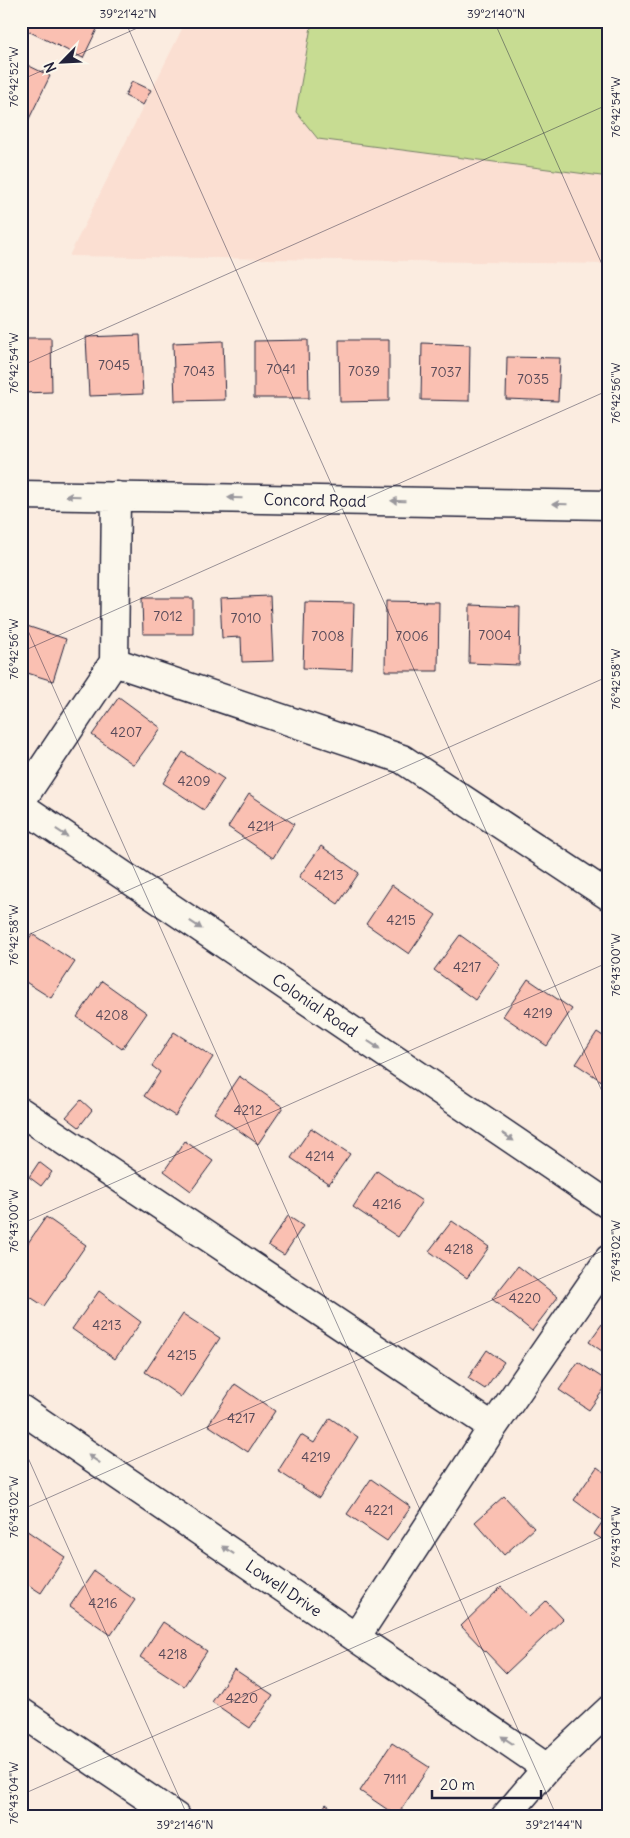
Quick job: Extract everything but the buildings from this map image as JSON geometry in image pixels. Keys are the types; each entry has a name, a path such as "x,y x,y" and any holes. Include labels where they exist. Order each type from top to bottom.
{"street":[{"name":"Concord Road","path":"21,495 609,505"},
{"path":"21,801 114,662 116,496"},
{"path":"114,662 402,758 609,896"},
{"name":"Colonial Road","path":"21,806 609,1205"},
{"path":"21,1112 493,1427"},
{"path":"356,1637 493,1427 609,1259"},
{"name":"Lowell Drive","path":"21,1409 547,1768"},
{"path":"505,1817 547,1768 609,1710"},
{"path":"21,1712 176,1817"}],"shaded area":[{"path":"186,21 609,21 609,264 69,256"}],"green space":[{"path":"312,21 609,21 609,177 318,139 296,112"}]}
